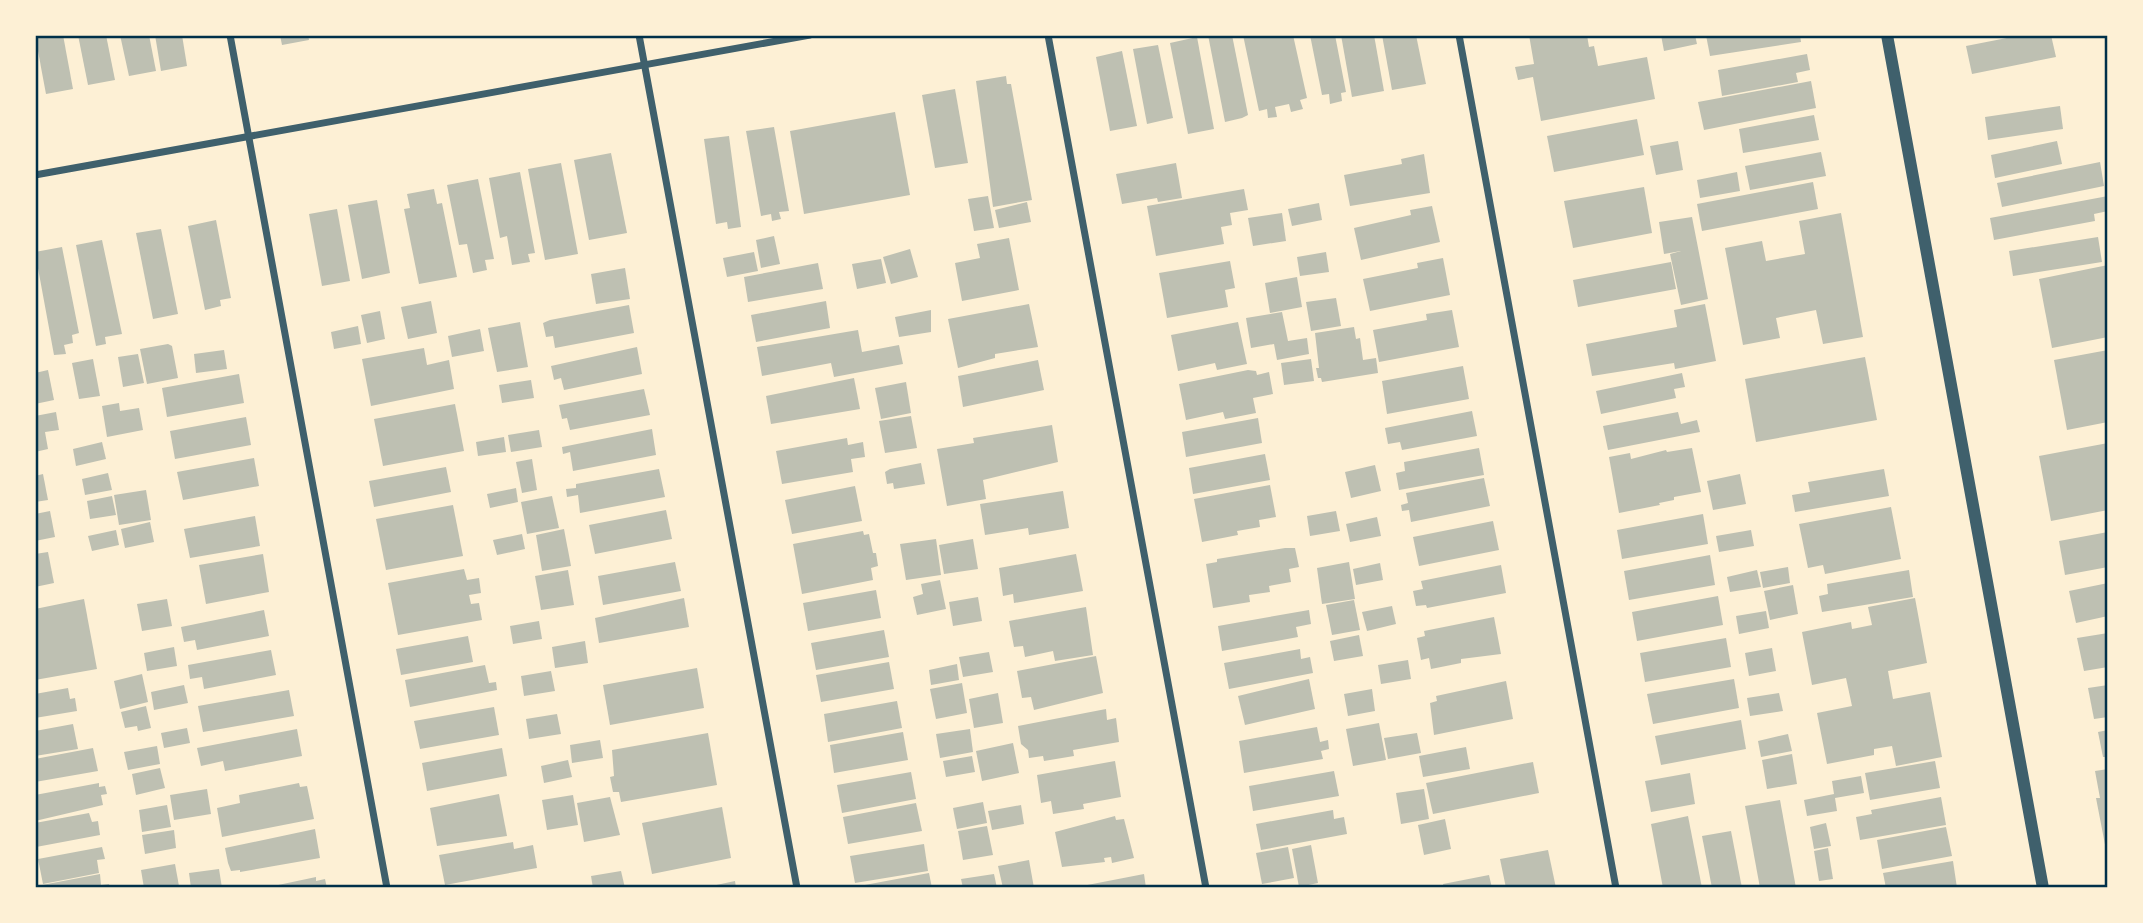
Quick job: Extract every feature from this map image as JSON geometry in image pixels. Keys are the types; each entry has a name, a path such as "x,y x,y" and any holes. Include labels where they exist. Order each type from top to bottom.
{"street":[{"path":"229,35 387,888"},
{"path":"639,35 797,888"},
{"path":"35,175 810,35"},
{"path":"1048,35 1206,888"},
{"path":"1459,35 1616,888"},
{"path":"1887,35 2043,888"}],"building":[{"path":"35,35 63,35 73,89 46,94"},
{"path":"78,35 106,35 115,80 88,85"},
{"path":"120,35 149,35 156,71 129,76"},
{"path":"155,35 182,35 187,66 161,71"},
{"path":"280,35 308,35 309,40 282,45"},
{"path":"1208,35 1232,35 1248,115 1242,118 1225,122"},
{"path":"1243,35 1293,35 1307,98 1300,100 1303,109 1291,112 1289,104 1275,107 1277,117 1268,118 1267,109 1259,111"},
{"path":"1310,35 1335,35 1346,92 1341,93 1342,101 1330,104 1329,94 1322,95"},
{"path":"1341,35 1374,35 1384,91 1352,97"},
{"path":"1382,35 1416,35 1426,84 1392,90"},
{"path":"1529,35 1587,35 1589,47 1594,46 1598,66 1647,57 1655,99 1541,121 1533,77 1518,80 1515,67 1534,64"},
{"path":"1661,35 1695,35 1697,44 1664,51"},
{"path":"1706,35 1800,35 1801,42 1710,56"},
{"path":"2022,35 2051,35 2056,57 1972,74 1966,46"},
{"path":"1197,37 1214,129 1188,134 1170,43"},
{"path":"1158,45 1173,118 1147,124 1133,49"},
{"path":"1122,51 1137,126 1110,131 1096,57"},
{"path":"1807,54 1810,70 1796,73 1798,82 1722,96 1718,70"},
{"path":"1006,76 1007,84 1011,84 1032,200 993,207 976,81"},
{"path":"1811,81 1816,108 1704,130 1698,102"},
{"path":"955,89 968,163 935,168 922,95"},
{"path":"2060,106 2063,129 1988,140 1985,117"},
{"path":"895,112 910,195 804,214 790,131"},
{"path":"1814,115 1819,140 1743,153 1739,129"},
{"path":"1637,119 1644,155 1554,172 1547,136"},
{"path":"774,127 789,211 779,212 781,219 772,221 771,214 761,216 746,131"},
{"path":"729,136 741,227 728,229 727,222 716,224 704,139"},
{"path":"1678,141 1683,170 1656,175 1650,146"},
{"path":"2057,141 2062,164 1995,178 1991,155"},
{"path":"1821,152 1826,176 1750,190 1745,166"},
{"path":"611,153 627,233 589,240 574,160"},
{"path":"1424,154 1430,193 1350,206 1344,175 1402,164 1401,159"},
{"path":"2100,162 2104,186 2002,207 1997,183"},
{"path":"561,163 578,254 545,260 528,169"},
{"path":"1176,163 1182,198 1158,202 1157,198 1122,204 1116,174"},
{"path":"520,172 535,253 528,254 530,262 512,265 507,236 500,238 489,178"},
{"path":"1737,172 1740,191 1700,198 1697,180"},
{"path":"478,179 494,259 485,260 487,270 473,273 467,244 459,245 447,185"},
{"path":"1813,182 1818,209 1702,231 1697,204"},
{"path":"1644,187 1652,233 1573,248 1564,201"},
{"path":"434,189 437,204 442,203 457,277 419,284 404,209 410,208 407,194"},
{"path":"1244,189 1248,210 1230,213 1232,225 1221,227 1224,244 1156,256 1147,206"},
{"path":"988,196 994,228 974,231 968,199"},
{"path":"2108,196 2108,211 2094,214 2095,221 1994,240 1990,218"},
{"path":"377,200 390,273 362,279 348,205"},
{"path":"1027,202 1031,222 999,228 995,210"},
{"path":"1319,203 1322,220 1292,226 1288,209"},
{"path":"1432,206 1440,242 1361,260 1354,228 1411,215 1410,210"},
{"path":"337,209 350,281 322,286 309,214"},
{"path":"1282,213 1286,241 1253,246 1248,218"},
{"path":"1841,213 1863,337 1823,344 1816,310 1776,318 1780,338 1743,345 1725,248 1762,241 1766,261 1805,254 1799,221"},
{"path":"1692,217 1708,299 1681,305 1670,254 1681,251 1664,254 1659,222"},
{"path":"216,220 231,298 220,300 221,306 205,310 188,226"},
{"path":"161,229 178,314 153,319 136,233"},
{"path":"774,236 780,264 761,268 756,240"},
{"path":"2098,237 2102,262 2013,276 2009,251"},
{"path":"1009,238 1019,290 962,301 955,263 980,258 977,244"},
{"path":"102,240 122,334 105,337 106,344 96,346 76,245"},
{"path":"62,247 79,333 72,335 73,343 64,345 66,354 54,355 35,252"},
{"path":"910,249 918,277 891,284 883,257"},
{"path":"754,252 758,271 727,277 723,258"},
{"path":"1326,252 1329,272 1300,276 1297,257"},
{"path":"1443,258 1450,295 1370,311 1363,279 1418,268 1417,263"},
{"path":"881,259 886,283 857,289 852,264"},
{"path":"1230,261 1235,288 1225,290 1228,307 1167,318 1159,273"},
{"path":"1671,262 1676,289 1578,307 1573,280"},
{"path":"818,263 823,289 748,302 744,277"},
{"path":"2108,265 2108,337 2052,348 2039,279"},
{"path":"625,268 630,299 596,304 591,274"},
{"path":"1297,277 1302,307 1270,313 1265,283"},
{"path":"1336,298 1341,326 1311,331 1306,302"},
{"path":"431,301 437,333 408,339 401,307"},
{"path":"826,301 830,328 756,342 751,315"},
{"path":"1029,304 1038,347 995,354 995,358 958,368 948,319"},
{"path":"1705,304 1716,361 1675,369 1674,363 1592,376 1586,344 1677,327 1674,310"},
{"path":"629,305 634,333 555,348 553,336 546,337 543,323 550,320"},
{"path":"931,310 931,332 899,337 895,317"},
{"path":"1452,310 1459,347 1379,362 1373,330 1427,320 1426,314"},
{"path":"380,311 385,339 367,343 361,315"},
{"path":"1282,312 1288,341 1307,338 1309,354 1277,360 1274,344 1251,348 1246,318"},
{"path":"520,322 528,367 497,372 488,328"},
{"path":"1238,322 1247,364 1217,370 1215,363 1178,371 1171,335"},
{"path":"358,326 361,344 334,349 331,332"},
{"path":"1354,327 1356,339 1360,338 1363,360 1376,358 1378,373 1322,382 1321,378 1318,378 1316,368 1319,368 1315,333"},
{"path":"480,329 484,351 452,357 448,336"},
{"path":"858,330 862,352 899,345 903,364 834,377 831,363 762,376 757,347"},
{"path":"168,344 172,346 178,378 147,384 140,349"},
{"path":"637,347 642,374 564,390 561,378 554,380 551,366"},
{"path":"424,348 427,365 449,360 454,389 371,406 362,359"},
{"path":"224,350 227,369 196,373 194,354"},
{"path":"2108,350 2108,422 2067,430 2054,360"},
{"path":"138,354 144,383 123,387 118,357"},
{"path":"1865,357 1877,420 1756,442 1745,379"},
{"path":"93,359 100,396 79,399 72,363"},
{"path":"1311,359 1314,381 1284,385 1281,363"},
{"path":"1038,360 1044,390 963,407 958,376"},
{"path":"1463,366 1469,399 1387,414 1382,381"},
{"path":"48,370 54,400 35,404 35,373"},
{"path":"1248,370 1256,371 1257,375 1269,372 1273,394 1253,398 1256,413 1225,419 1223,412 1186,420 1179,384"},
{"path":"1682,373 1685,387 1674,389 1676,398 1601,414 1596,391"},
{"path":"239,374 244,403 167,417 162,388"},
{"path":"854,378 860,409 771,424 766,396"},
{"path":"531,380 534,398 502,403 499,385"},
{"path":"906,382 911,413 881,419 875,388"},
{"path":"644,389 650,415 570,430 567,418 562,419 559,405"},
{"path":"119,403 120,411 139,408 143,430 107,437 102,406"},
{"path":"455,404 464,451 383,466 374,419"},
{"path":"1472,411 1477,436 1402,450 1400,442 1388,444 1385,428"},
{"path":"56,412 59,430 45,432 48,449 35,452 35,416"},
{"path":"1678,412 1681,424 1697,420 1700,432 1608,450 1603,426"},
{"path":"911,416 917,448 885,453 879,421"},
{"path":"246,417 251,445 175,459 170,431"},
{"path":"1258,418 1262,443 1186,457 1182,432"},
{"path":"1052,425 1058,462 983,480 986,499 947,506 937,449 974,443 973,438"},
{"path":"652,429 656,455 573,471 570,452 563,454 562,447"},
{"path":"539,430 542,447 511,452 508,435"},
{"path":"504,437 506,452 478,456 476,442"},
{"path":"847,438 848,445 863,442 865,457 851,459 853,472 782,484 776,451"},
{"path":"102,442 106,459 76,466 73,449"},
{"path":"2108,443 2108,510 2051,521 2039,456"},
{"path":"1479,448 1484,475 1399,490 1396,473 1405,471 1404,462"},
{"path":"1692,448 1701,492 1674,497 1674,500 1659,503 1660,505 1619,513 1609,457 1630,453 1631,459 1666,450"},
{"path":"1265,454 1270,480 1193,494 1189,468"},
{"path":"254,458 259,486 183,500 177,472"},
{"path":"532,459 537,490 522,493 516,462"},
{"path":"921,463 925,484 894,489 893,483 887,484 885,472"},
{"path":"1375,465 1381,491 1351,498 1345,472"},
{"path":"446,467 451,492 374,507 369,481"},
{"path":"659,469 665,497 580,513 578,495 567,497 566,489 576,488 576,484"},
{"path":"1884,469 1889,496 1795,512 1792,495 1810,492 1808,482"},
{"path":"108,473 112,490 85,495 82,479"},
{"path":"43,474 48,500 35,502 35,476"},
{"path":"1740,474 1746,504 1713,510 1707,481"},
{"path":"1484,478 1490,506 1411,522 1409,510 1402,511 1401,505 1408,503 1406,493"},
{"path":"1270,485 1276,517 1259,520 1260,527 1237,531 1238,535 1202,542 1194,499"},
{"path":"855,486 862,521 792,534 785,500"},
{"path":"516,488 518,502 490,508 487,494"},
{"path":"146,490 151,520 119,525 114,495"},
{"path":"1063,491 1069,528 1029,535 1028,528 985,535 980,504"},
{"path":"112,496 116,515 90,519 87,501"},
{"path":"552,496 559,528 527,534 521,502"},
{"path":"453,505 463,556 386,570 376,519"},
{"path":"1891,507 1901,559 1825,574 1823,565 1808,568 1799,524"},
{"path":"666,510 672,539 595,554 589,525"},
{"path":"50,511 55,537 35,541 35,514"},
{"path":"1336,511 1340,531 1310,536 1307,516"},
{"path":"1703,514 1708,544 1622,559 1617,530"},
{"path":"255,516 260,546 190,558 184,529"},
{"path":"1377,517 1381,536 1350,542 1346,524"},
{"path":"1493,521 1499,550 1419,566 1413,537"},
{"path":"150,522 154,542 125,548 121,529"},
{"path":"564,529 571,566 542,571 536,535"},
{"path":"116,530 119,545 92,551 88,536"},
{"path":"1751,530 1754,546 1719,552 1716,536"},
{"path":"863,531 864,535 869,534 873,553 876,553 878,566 871,568 873,580 802,594 793,544"},
{"path":"2108,532 2108,567 2065,575 2059,541"},
{"path":"522,534 525,549 497,555 493,540"},
{"path":"936,539 941,575 906,580 900,544"},
{"path":"973,539 978,569 944,574 939,545"},
{"path":"1295,548 1299,567 1289,569 1291,582 1269,586 1270,592 1249,595 1250,602 1213,608 1206,564 1217,562 1217,559"},
{"path":"48,552 54,583 35,587 35,554"},
{"path":"263,554 269,592 206,604 199,565"},
{"path":"1076,554 1083,591 1014,603 1013,594 1003,596 999,568"},
{"path":"1710,555 1715,585 1629,600 1624,571"},
{"path":"675,562 681,591 603,605 598,576"},
{"path":"1349,562 1355,599 1322,604 1317,568"},
{"path":"1380,563 1383,580 1356,585 1353,569"},
{"path":"1501,565 1506,593 1427,608 1426,605 1416,606 1413,591 1423,589 1421,581"},
{"path":"1788,567 1790,583 1763,588 1760,572"},
{"path":"464,569 467,580 479,578 481,593 469,595 471,604 479,603 482,620 398,635 388,583"},
{"path":"568,570 574,605 541,610 535,576"},
{"path":"1757,570 1761,587 1730,592 1727,577"},
{"path":"1909,570 1913,597 1822,612 1819,596 1828,594 1827,584"},
{"path":"940,580 946,609 917,615 913,597 923,594 921,584"},
{"path":"2108,583 2108,616 2076,623 2069,591"},
{"path":"1793,585 1798,614 1770,620 1764,591"},
{"path":"876,590 881,618 808,631 803,603"},
{"path":"1718,596 1723,625 1637,641 1632,612"},
{"path":"978,597 982,621 953,626 949,602"},
{"path":"684,598 689,627 599,643 595,618"},
{"path":"1915,598 1927,663 1888,671 1893,699 1930,692 1942,757 1896,766 1892,746 1874,749 1874,755 1827,764 1817,713 1852,706 1846,678 1812,685 1802,632 1851,622 1852,629 1872,625 1868,607"},
{"path":"84,599 97,669 35,680 35,609"},
{"path":"167,599 172,626 142,631 137,604"},
{"path":"1354,600 1360,630 1332,635 1326,605"},
{"path":"1392,606 1396,624 1367,631 1362,612"},
{"path":"1086,607 1093,655 1055,661 1053,651 1025,657 1023,646 1014,647 1009,621"},
{"path":"264,610 269,636 197,650 195,640 184,642 181,627"},
{"path":"1309,610 1311,624 1296,627 1298,637 1222,651 1218,626"},
{"path":"1766,611 1769,628 1739,634 1736,616"},
{"path":"1494,617 1501,654 1461,659 1461,663 1431,669 1429,658 1421,660 1417,638 1425,636 1424,631"},
{"path":"539,621 542,639 513,644 510,626"},
{"path":"884,630 889,657 816,670 811,643"},
{"path":"2108,633 2108,667 2084,671 2077,638"},
{"path":"1359,635 1363,656 1334,661 1330,641"},
{"path":"468,636 473,662 401,675 396,649"},
{"path":"1726,638 1731,667 1645,682 1640,653"},
{"path":"585,641 588,663 555,668 552,647"},
{"path":"174,647 177,666 147,671 144,653"},
{"path":"1772,648 1776,671 1749,676 1745,653"},
{"path":"1300,649 1301,659 1310,657 1313,673 1229,689 1224,663"},
{"path":"271,650 276,675 204,689 202,677 190,679 188,665"},
{"path":"989,652 993,672 963,677 959,657"},
{"path":"1096,656 1103,693 1034,710 1031,697 1022,698 1017,671"},
{"path":"1408,660 1411,679 1381,684 1378,665"},
{"path":"889,662 894,689 821,702 816,675"},
{"path":"957,664 959,680 931,685 929,670"},
{"path":"485,665 489,683 496,682 497,690 410,707 405,680"},
{"path":"697,668 704,708 610,725 603,685"},
{"path":"551,671 555,691 524,696 521,676"},
{"path":"142,674 148,702 120,709 114,681"},
{"path":"1309,679 1315,709 1245,725 1238,696"},
{"path":"1734,679 1739,708 1653,724 1647,694"},
{"path":"1506,681 1513,719 1434,735 1430,703 1437,701 1436,696"},
{"path":"962,683 967,713 936,719 930,689"},
{"path":"184,685 188,703 154,710 151,692"},
{"path":"2108,685 2108,717 2094,719 2088,688"},
{"path":"68,688 70,699 75,698 77,711 35,718 35,694"},
{"path":"1372,689 1375,711 1348,716 1344,694"},
{"path":"289,690 294,716 203,732 198,706"},
{"path":"998,693 1003,723 974,728 969,699"},
{"path":"1779,693 1783,711 1750,716 1747,698"},
{"path":"897,701 902,728 828,742 824,714"},
{"path":"146,706 151,728 138,731 137,726 125,728 121,712"},
{"path":"494,707 499,735 420,749 414,721"},
{"path":"1106,709 1107,720 1116,718 1119,742 1073,750 1074,756 1044,761 1043,756 1029,758 1028,750 1021,744 1018,726"},
{"path":"557,714 561,734 529,739 526,719"},
{"path":"1741,720 1746,749 1661,765 1655,736"},
{"path":"1379,723 1386,760 1353,766 1346,729"},
{"path":"73,724 78,749 35,756 35,731"},
{"path":"1317,727 1320,742 1328,740 1329,749 1321,751 1323,759 1244,773 1239,741"},
{"path":"187,728 190,743 164,748 161,733"},
{"path":"297,729 302,756 225,771 223,761 201,766 197,748"},
{"path":"970,729 973,752 940,758 936,734"},
{"path":"2108,730 2108,757 2103,757 2098,732"},
{"path":"903,732 908,760 834,773 830,745"},
{"path":"708,733 717,785 621,802 619,792 613,792 610,777 614,776 612,750"},
{"path":"1417,733 1421,753 1388,759 1384,738"},
{"path":"1788,734 1792,751 1761,757 1758,741"},
{"path":"600,740 603,758 572,763 570,745"},
{"path":"1013,743 1019,773 982,781 976,751"},
{"path":"157,746 160,764 128,770 124,752"},
{"path":"1466,747 1470,769 1423,777 1419,756"},
{"path":"93,748 98,771 35,782 35,759"},
{"path":"502,748 507,776 427,791 422,763"},
{"path":"1792,754 1797,784 1767,789 1762,760"},
{"path":"972,756 975,772 946,777 943,761"},
{"path":"568,760 572,777 544,783 541,766"},
{"path":"1115,761 1121,797 1083,804 1084,809 1053,814 1051,801 1041,803 1037,775"},
{"path":"1935,761 1940,788 1870,800 1865,773"},
{"path":"1533,762 1539,793 1433,814 1426,783"},
{"path":"160,768 165,788 136,795 132,774"},
{"path":"2108,769 2107,855 2096,798 2100,798 2095,771"},
{"path":"1334,771 1339,796 1253,811 1249,786"},
{"path":"911,772 916,799 842,813 837,785"},
{"path":"1690,773 1695,804 1651,812 1645,781"},
{"path":"1861,776 1864,793 1835,798 1837,811 1807,816 1804,800 1834,794 1832,781"},
{"path":"99,783 99,787 105,786 107,794 101,795 103,805 35,821 35,795"},
{"path":"299,783 300,787 307,786 314,819 222,837 217,808 240,803 239,795"},
{"path":"207,789 211,814 174,820 170,795"},
{"path":"1424,789 1429,819 1401,824 1396,793"},
{"path":"499,794 507,836 437,846 430,808"},
{"path":"573,795 578,825 547,830 542,800"},
{"path":"610,797 620,835 584,842 577,803"},
{"path":"1941,797 1946,825 1860,840 1856,817 1872,814 1871,810"},
{"path":"1780,800 1796,888 1760,888 1745,806"},
{"path":"983,802 987,823 957,829 953,808"},
{"path":"916,803 922,831 848,844 843,817"},
{"path":"167,805 171,827 142,832 139,810"},
{"path":"1021,805 1024,824 992,830 988,811"},
{"path":"722,807 731,858 652,874 642,823"},
{"path":"1333,810 1334,819 1344,817 1347,834 1261,850 1256,824"},
{"path":"89,813 92,822 98,821 100,835 36,847 35,823"},
{"path":"1115,816 1116,820 1124,819 1134,858 1112,863 1111,857 1104,858 1105,862 1062,867 1055,832"},
{"path":"1688,816 1702,888 1663,888 1651,824"},
{"path":"1445,819 1451,849 1424,855 1418,825"},
{"path":"1826,823 1831,846 1814,849 1810,827"},
{"path":"987,826 993,855 963,860 958,831"},
{"path":"1946,827 1952,856 1882,869 1877,840"},
{"path":"315,829 320,858 240,872 231,871 225,848"},
{"path":"174,830 176,848 145,854 142,835"},
{"path":"1731,831 1742,888 1712,888 1702,836"},
{"path":"513,842 514,849 533,845 537,868 445,885 439,855"},
{"path":"924,844 928,871 855,883 850,856"},
{"path":"1311,845 1318,883 1299,887 1292,849"},
{"path":"102,847 105,859 97,860 99,873 43,884 38,859"},
{"path":"1288,847 1294,878 1262,884 1256,853"},
{"path":"1828,848 1833,879 1819,881 1814,851"},
{"path":"1548,850 1556,888 1506,888 1500,859"},
{"path":"1029,860 1034,888 1003,888 998,866"},
{"path":"1953,861 1957,888 1886,888 1883,873"},
{"path":"175,864 179,886 144,888 141,870"},
{"path":"219,869 222,888 191,888 189,873"},
{"path":"621,871 625,888 593,888 591,876"},
{"path":"929,873 932,888 854,888 854,887"},
{"path":"100,874 101,885 109,884 110,888 43,888 42,885"},
{"path":"994,874 997,888 963,888 961,879"},
{"path":"1144,874 1146,888 1077,888 1077,887"},
{"path":"1489,875 1492,888 1444,888 1443,884"},
{"path":"316,877 316,881 325,879 327,888 264,888"},
{"path":"735,881 736,888 707,888 707,887"}]}
